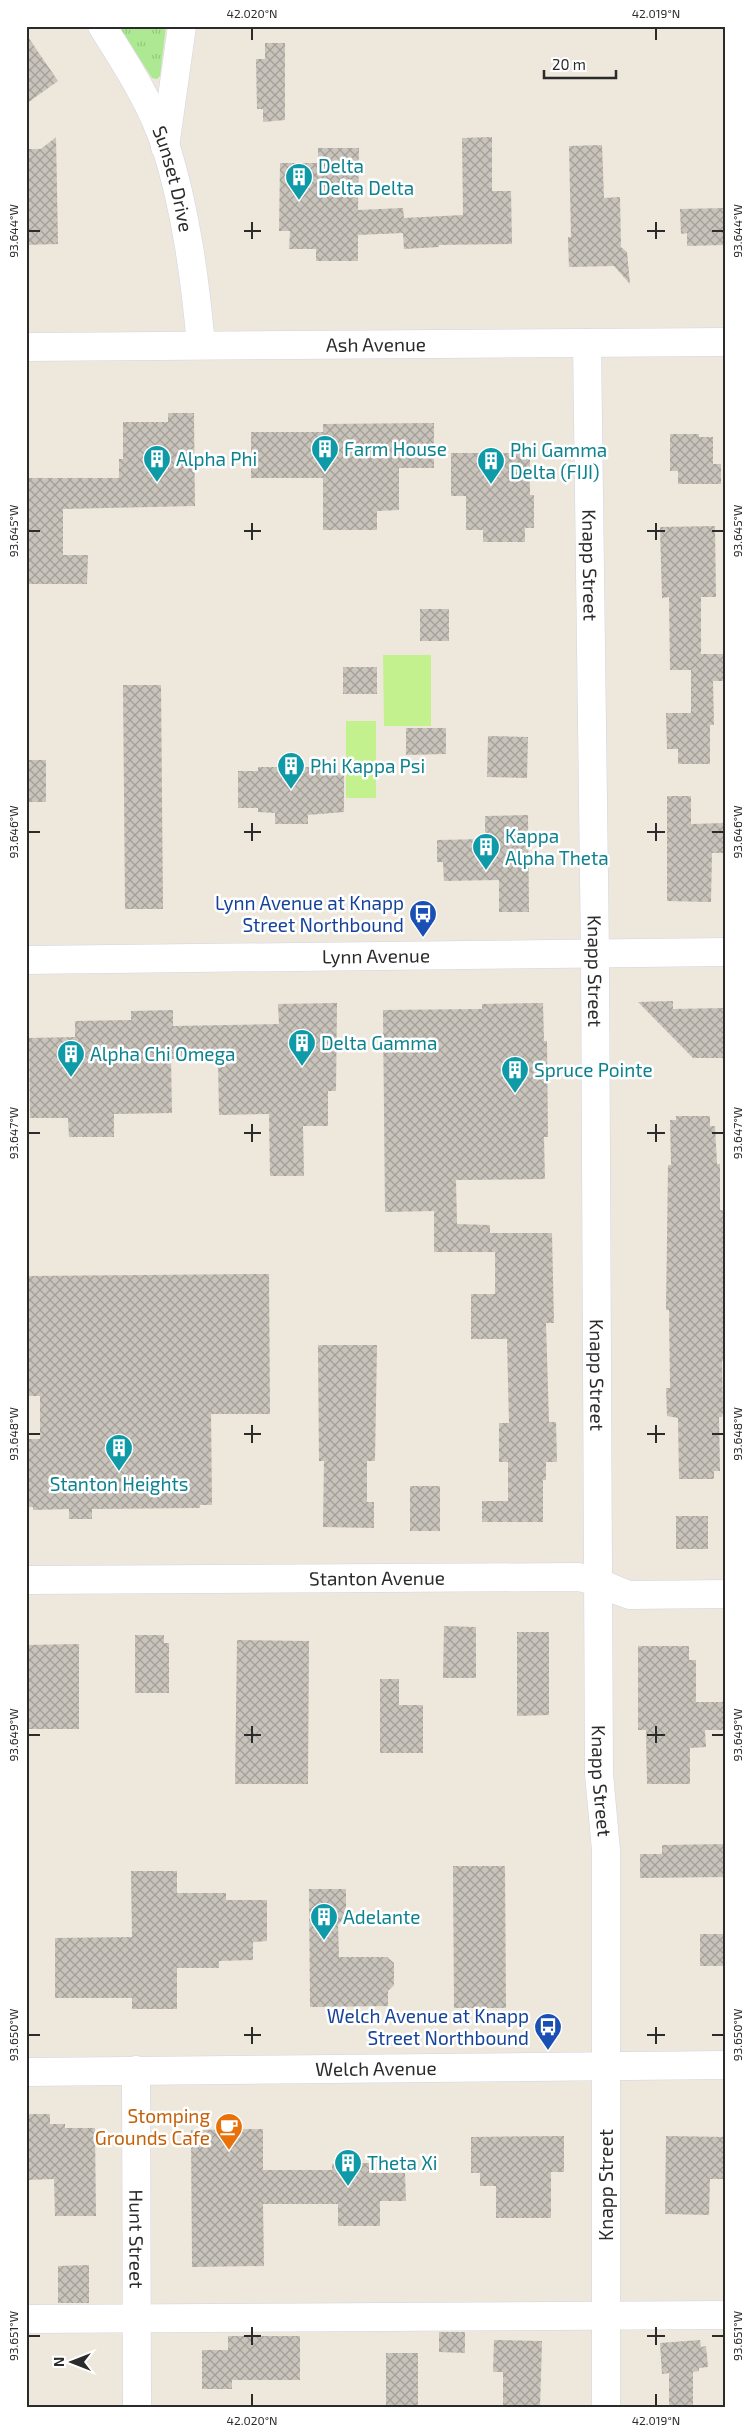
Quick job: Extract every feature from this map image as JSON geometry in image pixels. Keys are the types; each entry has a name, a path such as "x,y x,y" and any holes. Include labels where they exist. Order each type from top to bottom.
{"street":[{"name":"Sunset Drive","path":"102,26 132,76 165,147 180,202 192,262 201,346"},
{"path":"165,147 182,26"},
{"name":"Ash Avenue","path":"26,347 726,342"},
{"name":"Knapp Street","path":"587,343 595,952 599,1774 606,1850 606,2408"},
{"name":"Lynn Avenue","path":"26,960 726,952"},
{"name":"Stanton Avenue","path":"26,1580 578,1577 598,1582 618,1592 630,1595 726,1594"},
{"name":"Welch Avenue","path":"26,2072 726,2065"},
{"name":"Hunt Street","path":"136,2070 136,2408"},
{"path":"26,2319 726,2315"}],"green space":[{"path":"119,26 166,26 160,76 157,79 152,78"},
{"path":"383,655 431,655 431,726 384,726"},
{"path":"346,721 376,721 376,798 346,798"}],"building":[{"path":"26,34 58,81 26,104"},
{"path":"265,43 285,43 285,120 263,122 263,109 257,109 256,59 265,59"},
{"path":"56,137 58,244 26,245 26,149 41,149"},
{"path":"492,137 492,191 511,191 512,244 439,245 439,247 404,249 403,233 358,235 358,261 316,261 316,249 289,249 290,231 279,231 280,163 318,163 318,148 359,148 358,210 403,208 404,218 463,215 462,138"},
{"path":"602,145 604,198 620,197 621,247 627,252 630,284 614,266 569,267 568,237 571,237 569,146"},
{"path":"726,208 726,245 687,246 687,233 681,234 680,209"},
{"path":"168,413 194,413 195,506 63,509 63,555 88,555 87,584 26,584 26,478 119,478 119,459 123,459 123,422 168,422"},
{"name":"Farm House","path":"434,423 434,468 399,468 399,510 377,511 377,530 323,530 323,478 251,478 251,432 323,432 323,424"},
{"path":"670,434 699,434 699,437 713,437 713,464 721,464 721,484 678,484 678,471 670,471"},
{"name":"Phi Gamma Delta (FIJI)","path":"451,453 530,453 530,495 534,495 534,528 525,528 525,542 483,542 483,530 466,530 466,496 451,496"},
{"path":"715,526 716,597 701,597 701,654 726,654 726,681 713,681 714,725 710,725 710,764 678,764 678,749 667,749 666,713 691,713 691,670 670,670 669,597 662,598 660,527"},
{"path":"420,609 449,609 449,641 420,641"},
{"path":"343,667 377,667 377,694 343,694"},
{"path":"123,685 161,685 163,909 125,909"},
{"path":"406,728 446,728 446,754 406,755"},
{"path":"488,736 528,737 527,778 487,777"},
{"path":"26,760 46,760 46,802 26,802"},
{"name":"Phi Kappa Psi","path":"258,767 323,767 326,768 326,773 344,773 344,812 308,815 308,824 275,824 275,813 258,812 258,808 238,808 238,771 258,771"},
{"path":"667,796 691,796 691,824 726,823 726,853 712,853 711,902 667,901"},
{"name":"Kappa Alpha Theta","path":"528,815 529,912 499,912 499,880 444,881 443,862 437,862 437,840 485,839 485,816"},
{"path":"673,1001 673,1009 726,1008 726,1058 693,1058 638,1002"},
{"path":"337,1003 336,1091 328,1091 328,1126 303,1126 304,1176 270,1176 269,1114 219,1115 218,1059 171,1059 172,1113 114,1114 114,1137 69,1137 68,1118 30,1118 29,1038 75,1037 75,1021 131,1020 131,1011 173,1010 173,1026 279,1024 278,1004"},
{"path":"543,1003 544,1041 547,1041 548,1137 544,1137 545,1179 456,1180 457,1224 490,1225 490,1233 552,1233 554,1323 546,1323 549,1422 556,1422 557,1462 546,1462 546,1480 543,1480 543,1522 482,1522 482,1501 508,1501 508,1462 499,1462 499,1423 509,1423 507,1339 471,1339 471,1294 495,1294 495,1252 434,1252 434,1211 385,1212 383,1010 482,1009 482,1004"},
{"path":"676,1116 710,1116 710,1126 715,1126 717,1164 720,1164 720,1210 726,1210 726,1361 722,1361 723,1412 722,1417 719,1417 720,1471 714,1471 714,1479 679,1479 678,1418 667,1416 666,1388 670,1388 669,1310 666,1310 668,1165 671,1165 670,1120 676,1120"},
{"path":"269,1274 270,1414 211,1414 212,1505 200,1505 200,1508 92,1509 92,1519 69,1519 69,1509 33,1510 33,1507 26,1507 26,1439 40,1439 40,1396 26,1396 26,1276"},
{"path":"318,1345 377,1345 375,1461 367,1461 367,1502 374,1502 374,1528 323,1527 324,1461 319,1461"},
{"path":"410,1486 440,1486 440,1531 410,1531"},
{"path":"676,1516 708,1516 708,1549 676,1549"},
{"path":"444,1626 476,1627 476,1678 443,1678"},
{"path":"517,1632 549,1632 549,1715 517,1716"},
{"path":"135,1635 164,1635 164,1643 169,1643 169,1693 135,1693"},
{"path":"237,1640 309,1641 308,1784 235,1784"},
{"path":"79,1644 79,1729 26,1729 26,1645"},
{"path":"638,1646 689,1646 689,1660 696,1660 696,1702 726,1702 726,1730 705,1730 706,1747 690,1748 690,1784 647,1784 646,1730 638,1730"},
{"path":"380,1679 399,1679 399,1705 423,1705 423,1753 380,1753"},
{"path":"726,1844 726,1877 640,1878 640,1854 662,1854 662,1845"},
{"path":"453,1866 505,1866 506,2008 454,2008"},
{"path":"131,1871 177,1871 177,1893 226,1893 226,1900 267,1900 267,1941 253,1942 253,1960 219,1961 219,1968 177,1968 177,2009 132,2009 132,1998 55,1998 55,1938 132,1937"},
{"name":"Adelante","path":"309,1889 346,1889 346,1916 338,1925 339,1957 387,1957 394,1963 394,1985 388,1991 388,2006 310,2007"},
{"path":"700,1934 726,1934 726,1966 700,1966"},
{"path":"26,2114 50,2114 50,2124 65,2124 65,2128 95,2128 96,2216 55,2216 54,2179 26,2180"},
{"path":"263,2129 263,2170 332,2170 332,2164 369,2163 369,2173 405,2173 406,2201 380,2201 380,2226 338,2226 338,2204 263,2204 264,2266 192,2267 191,2130"},
{"path":"564,2136 564,2172 551,2172 551,2218 496,2218 496,2186 480,2186 480,2173 471,2173 471,2137"},
{"path":"666,2136 726,2137 726,2179 710,2179 709,2215 665,2214"},
{"path":"89,2265 89,2303 58,2303 58,2266"},
{"path":"439,2332 465,2332 465,2353 439,2352"},
{"path":"228,2336 300,2336 300,2380 232,2380 232,2389 202,2389 202,2350 228,2350"},
{"path":"494,2340 542,2341 540,2408 503,2408 503,2372 493,2372"},
{"path":"700,2340 701,2347 706,2346 708,2367 699,2368 699,2371 693,2372 693,2408 669,2408 669,2373 662,2374 660,2343"},
{"path":"386,2353 418,2353 418,2408 386,2408"}],"place":[{"name":"Delta Delta Delta","path":"299,201"},
{"name":"Farm House","path":"325,473"},
{"name":"Alpha Phi","path":"157,483"},
{"name":"Phi Gamma Delta (FIJI)","path":"491,485"},
{"name":"Phi Kappa Psi","path":"291,790"},
{"name":"Kappa Alpha Theta","path":"486,871"},
{"name":"Lynn Avenue at Knapp Street Northbound","path":"423,938"},
{"name":"Delta Gamma","path":"302,1067"},
{"name":"Alpha Chi Omega","path":"71,1078"},
{"name":"Spruce Pointe","path":"515,1094"},
{"name":"Stanton Heights","path":"119,1472"},
{"name":"Adelante","path":"324,1941"},
{"name":"Welch Avenue at Knapp Street Northbound","path":"548,2051"},
{"name":"Stomping Grounds Cafe","path":"229,2151"},
{"name":"Theta Xi","path":"348,2187"}]}
